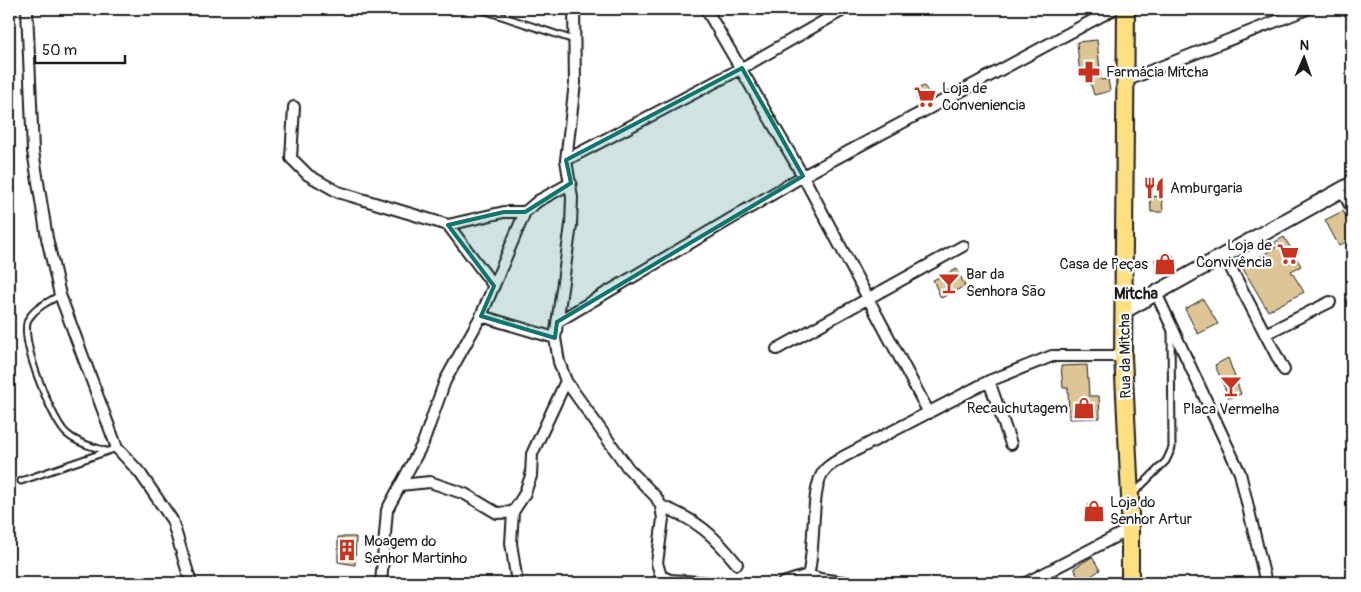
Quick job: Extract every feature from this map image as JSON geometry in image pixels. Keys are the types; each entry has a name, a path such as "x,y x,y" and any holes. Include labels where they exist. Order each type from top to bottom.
{"main road":[{"name":"Rua da Mitcha","path":"1126,9 1123,356 1130,496 1130,583"},
{"path":"1124,311 1347,187"}],"street":[{"path":"27,9 33,151 46,238 60,295 117,448 140,473 172,520 191,583"},
{"path":"574,9 575,83 566,160 571,183 571,224 555,338 559,362 566,381 628,468 656,497 661,506 663,519 656,563 660,576 670,580 714,583"},
{"path":"706,9 803,176 929,413"},
{"path":"566,160 742,68 845,9"},
{"path":"557,322 803,176 1114,9"},
{"path":"1125,81 1307,9"},
{"path":"294,107 291,158 308,175 338,192 448,225 504,212 525,212"},
{"path":"381,583 387,510 423,442 446,382 481,316 525,212 538,201 571,183"},
{"path":"1347,187 1352,209"},
{"path":"448,225 494,286"},
{"path":"777,349 963,246"},
{"path":"1224,256 1284,370"},
{"path":"1156,293 1240,473 1266,583"},
{"path":"1265,334 1330,302"},
{"path":"481,316 555,338"},
{"path":"808,575 814,533 815,494 817,481 824,470 843,457 989,381 1052,356 1123,356"},
{"path":"516,576 510,544 513,512 524,495 531,476 532,454 536,443 566,381"},
{"path":"989,381 1011,444"},
{"path":"400,484 430,482 465,494 497,513 513,512"},
{"path":"661,506 686,516 704,527 717,538 738,564"},
{"path":"1026,583 1130,529"},
{"path":"783,583 808,575 820,579 850,583"}],"lane":[{"path":"480,9 574,40"},
{"path":"60,295 28,318 25,332 32,360 51,408 64,430 74,440 106,452"},
{"path":"1130,496 1166,461 1172,448 1170,323"},
{"path":"21,481 117,448"}],"highlighted area":[{"path":"742,68 803,176 557,322 555,338 481,316 494,286 448,225 504,212 525,212 571,183 566,160"}],"building":[{"path":"1097,40 1101,80 1108,79 1110,91 1094,95 1088,75 1080,76 1077,42"},
{"name":"Loja de Conveniencia","path":"924,86 933,98 922,105 916,98 919,96 915,90"},
{"path":"1150,196 1162,197 1163,212 1151,212"},
{"path":"1343,211 1352,228 1352,238 1339,246 1325,220"},
{"path":"1284,237 1301,266 1291,271 1304,292 1268,311 1242,267 1278,246 1275,242"},
{"name":"Casa de Peças","path":"1173,255 1175,269 1157,274 1155,259"},
{"name":"Bar da Senhora São","path":"957,269 965,286 941,298 933,280"},
{"path":"1203,299 1218,324 1198,334 1185,309"},
{"path":"1228,358 1241,394 1229,398 1215,365"},
{"path":"1087,365 1089,396 1099,396 1100,418 1069,419 1068,388 1063,388 1061,366"},
{"name":"Loja do Senhor Artur","path":"1088,505 1100,506 1100,516 1088,516"},
{"name":"Moagem do Senhor Martinho","path":"338,537 356,537 355,565 338,562"},
{"path":"1092,557 1100,570 1081,583 1074,568"}],"place":[{"name":"Farmácia Mitcha","path":"1089,72"},
{"name":"Loja de Conveniencia","path":"925,97"},
{"name":"Amburgaria","path":"1154,188"},
{"name":"Loja de Convivência","path":"1288,254"},
{"name":"Casa de Peças","path":"1165,264"},
{"name":"Bar da Senhora São","path":"949,283"},
{"name":"Placa Vermelha","path":"1231,386"},
{"name":"Recauchutagem","path":"1084,408"},
{"name":"Loja do Senhor Artur","path":"1094,511"},
{"name":"Moagem do Senhor Martinho","path":"347,550"}],"district":[{"name":"Mitcha","path":"1136,293"}]}
